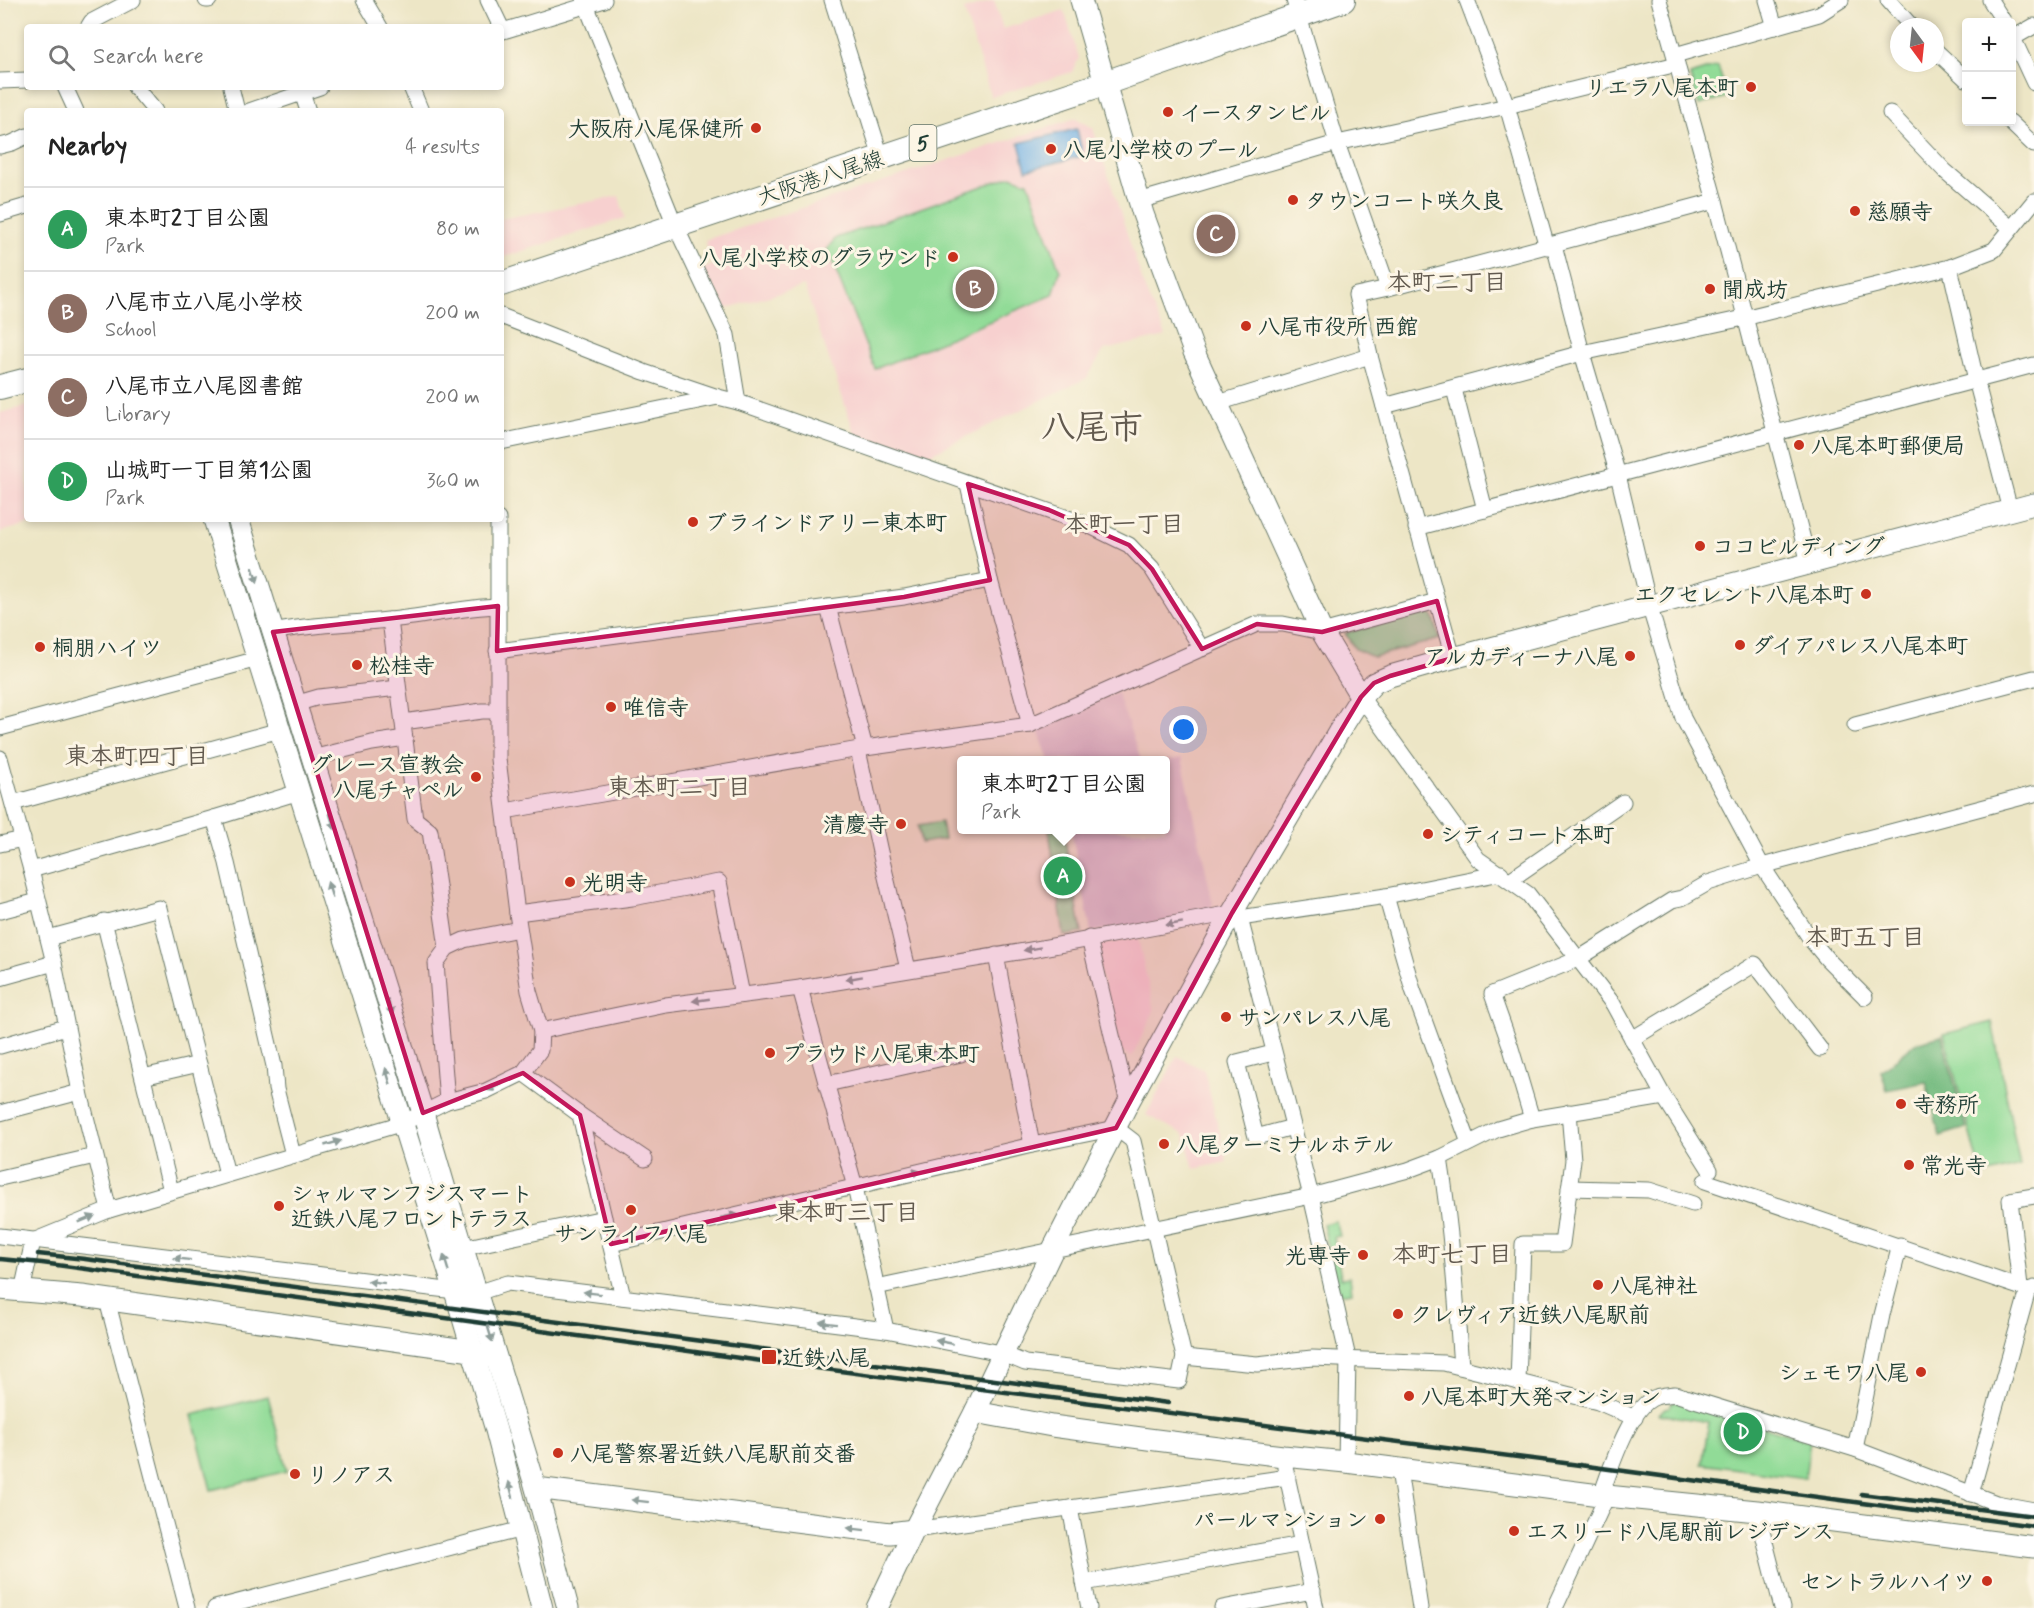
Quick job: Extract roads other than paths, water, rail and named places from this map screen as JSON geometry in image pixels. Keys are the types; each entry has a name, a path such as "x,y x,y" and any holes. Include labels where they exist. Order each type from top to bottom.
{"main road":[{"name":"大阪港八尾線","path":"504,283 1105,83 1297,8 1343,0"},
{"path":"0,387 24,381"}],"street":[{"path":"90,24 133,0"},
{"path":"364,0 378,24"},
{"path":"488,0 500,24"},
{"path":"504,31 584,3 604,0"},
{"path":"832,0 881,157"},
{"path":"1081,0 1139,201 1194,352 1322,632 1361,697 1478,859 1528,894 1612,1004 1707,1176 2027,1288"},
{"path":"1467,0 1507,106 1551,246 1618,475 1649,605 1683,718 1762,866 1812,941 1865,997"},
{"path":"1659,0 1715,201 1809,563"},
{"path":"1767,0 1775,27"},
{"path":"1139,201 1337,144 1507,106 1676,59 1819,14 1841,0"},
{"path":"1888,0 1904,18"},
{"path":"1990,0 2001,18"},
{"path":"584,3 675,225 727,335 738,402"},
{"path":"1297,8 1337,144 1388,288"},
{"path":"2016,35 2034,26"},
{"path":"2016,45 2034,83"},
{"path":"1944,58 1962,75"},
{"path":"0,81 24,80"},
{"path":"66,90 75,108"},
{"path":"138,90 152,108"},
{"path":"232,90 236,108"},
{"path":"258,108 311,90"},
{"path":"412,90 420,108"},
{"path":"302,93 307,108"},
{"path":"1890,113 1945,171 2011,228"},
{"path":"2014,126 2034,145"},
{"path":"0,146 24,137"},
{"path":"1453,658 1370,356 1356,295 1551,246 1715,201"},
{"path":"1384,406 1582,353 1744,318 1950,267 1994,250 2034,201"},
{"path":"0,214 24,207"},
{"path":"1950,267 1976,380 2010,510"},
{"path":"504,317 644,372 738,402 1088,525 1129,545 1152,569 1202,649"},
{"path":"1218,403 1370,356"},
{"path":"1416,528 2034,365"},
{"path":"1454,388 1485,510"},
{"path":"504,441 718,397"},
{"path":"968,484 990,580 1030,725"},
{"path":"877,1608 975,1412 1001,1353 1128,1103 1338,733 1361,697 1374,683 1390,676 1453,658 2034,504"},
{"path":"215,522 455,1291 496,1430 542,1608"},
{"path":"239,522 501,1370 568,1608"},
{"path":"33,1241 109,1210 403,1123 447,1101 486,1091 523,1073 540,1050 541,1031 529,991 519,929 498,759 498,522"},
{"path":"497,651 828,608 904,597 990,580"},
{"path":"505,811 862,749 1030,725 1257,624 1283,624 1322,632 1437,601"},
{"path":"273,632 304,626 390,620 498,606"},
{"path":"828,608 862,749 880,852 908,969"},
{"path":"390,620 415,819 430,831 447,948"},
{"path":"0,728 258,659"},
{"path":"1855,725 2034,678"},
{"path":"295,704 319,697 398,688"},
{"path":"403,722 497,711"},
{"path":"13,803 280,730"},
{"path":"312,758 372,743 405,738"},
{"path":"0,758 2,775 13,803 48,938 80,1092 109,1210"},
{"path":"31,870 299,792"},
{"path":"1532,1119 1492,994 1578,959 1672,900 1682,898 1708,883 1762,866 2034,794"},
{"path":"541,1031 666,1005 800,988 1089,938 1505,877 1623,802"},
{"path":"214,818 227,863 274,1066 276,1089 293,1155"},
{"path":"0,844 22,839"},
{"path":"517,912 632,898 719,882 742,994"},
{"path":"1386,896 1413,990 1469,1143"},
{"path":"0,911 39,901"},
{"path":"48,938 104,921 159,908 227,1174"},
{"path":"1236,916 1311,1196 1348,1358 1346,1462"},
{"path":"104,921 171,1191"},
{"path":"447,1101 436,963 447,948 464,940 519,929"},
{"path":"1089,938 1128,1103"},
{"path":"996,955 1032,1146"},
{"path":"0,978 54,963"},
{"path":"1632,1039 1755,964 1820,1049"},
{"path":"800,988 855,1187 886,1330"},
{"path":"0,1046 66,1027"},
{"path":"1273,1053 1237,1062 1256,1137 1293,1127"},
{"path":"827,1084 961,1054"},
{"path":"143,1077 199,1065"},
{"path":"523,1073 645,1159"},
{"path":"0,1113 80,1092"},
{"path":"876,1287 1311,1196 1408,1170 1440,1158 1498,1129 1532,1119 1664,1097"},
{"path":"1518,1382 1523,1244 1562,1244 1573,1160 1569,1112"},
{"path":"580,1115 623,1297"},
{"path":"477,1293 508,1283 623,1297 886,1330 1001,1353 1025,1363 1179,1381 1184,1357 1133,1141 1116,1128 611,1244"},
{"path":"0,1178 95,1156"},
{"path":"1440,1158 1448,1207 1461,1367"},
{"path":"1569,1188 1649,1190 1693,1204"},
{"path":"1971,1494 2027,1288 2010,1200 2034,1196"},
{"path":"463,1248 604,1218"},
{"path":"0,1236 455,1291"},
{"path":"22,1291 33,1241"},
{"path":"1855,1449 1882,1316 1900,1245"},
{"path":"0,1289 107,1300 472,1350 501,1370"},
{"path":"107,1300 187,1608"},
{"path":"1184,1357 1257,1364 1311,1358 1444,1363 1598,1402 1635,1418"},
{"path":"1555,1608 1604,1496 1621,1440 1639,1411 1654,1397 1675,1395 1855,1449 1996,1503 2034,1510"},
{"path":"975,1412 1052,1426 1283,1456 1346,1462 1604,1496 1757,1511 2034,1547"},
{"path":"1283,1456 1316,1608"},
{"path":"1399,1470 1420,1608"},
{"path":"536,1488 890,1533 1288,1477"},
{"path":"1070,1508 1089,1608"},
{"path":"1757,1511 1782,1608"},
{"path":"215,1608 237,1605 522,1529"},
{"path":"1084,1583 1302,1544"},
{"path":"1222,1608 1313,1591"}],"water":[{"name":"八尾小学校のプール","path":"1077,129 1083,156 1026,170 1019,143"}],"railway":[{"path":"38,1254 1168,1403"},
{"path":"0,1259 769,1362 1557,1462 2034,1526"},
{"path":"1861,1494 2034,1516"}],"place":[{"name":"リエラ八尾本町","path":"1751,87"},
{"name":"イースタンビル","path":"1168,112"},
{"name":"大阪府八尾保健所","path":"756,128"},
{"name":"八尾小学校のプール","path":"1051,149"},
{"name":"タウンコート咲久良","path":"1293,200"},
{"name":"慈願寺","path":"1855,211"},
{"name":"八尾市立八尾図書館","path":"1216,234"},
{"name":"八尾小学校のグラウンド","path":"953,257"},
{"name":"八尾市立八尾小学校","path":"975,289"},
{"name":"聞成坊","path":"1710,289"},
{"name":"八尾市役所 西館","path":"1246,326"},
{"name":"八尾本町郵便局","path":"1799,445"},
{"name":"ブラインドアリー東本町","path":"693,522"},
{"name":"ココビルディング","path":"1700,546"},
{"name":"エクセレント八尾本町","path":"1866,594"},
{"name":"ダイアパレス八尾本町","path":"1740,645"},
{"name":"桐朋ハイツ","path":"40,647"},
{"name":"アルカディーナ八尾","path":"1630,656"},
{"name":"松桂寺","path":"357,665"},
{"name":"唯信寺","path":"611,707"},
{"name":"グレース宣教会 八尾チャペル","path":"476,777"},
{"name":"清慶寺","path":"901,824"},
{"name":"シティコート本町","path":"1428,834"},
{"name":"東本町2丁目公園","path":"1063,876"},
{"name":"光明寺","path":"570,882"},
{"name":"サンパレス八尾","path":"1226,1017"},
{"name":"プラウド八尾東本町","path":"770,1053"},
{"name":"寺務所","path":"1901,1104"},
{"name":"八尾ターミナルホテル","path":"1164,1144"},
{"name":"常光寺","path":"1909,1165"},
{"name":"シャルマンフジスマート 近鉄八尾フロントテラス","path":"279,1206"},
{"name":"サンライフ八尾","path":"631,1210"},
{"name":"光専寺","path":"1363,1255"},
{"name":"八尾神社","path":"1598,1285"},
{"name":"クレヴィア近鉄八尾駅前","path":"1398,1314"},
{"name":"近鉄八尾","path":"769,1357"},
{"name":"シェモワ八尾","path":"1921,1372"},
{"name":"八尾本町大発マンション","path":"1409,1396"},
{"name":"山城町一丁目第1公園","path":"1743,1432"},
{"name":"八尾警察署近鉄八尾駅前交番","path":"558,1453"},
{"name":"リノアス","path":"295,1474"},
{"name":"パールマンション","path":"1380,1519"},
{"name":"エスリード八尾駅前レジデンス","path":"1514,1531"},
{"name":"セントラルハイツ","path":"1987,1581"}],"district":[{"name":"本町二丁目","path":"1447,282"},
{"name":"八尾市","path":"1092,426"},
{"name":"本町一丁目","path":"1124,524"},
{"name":"東本町四丁目","path":"137,756"},
{"name":"東本町二丁目","path":"679,787"},
{"name":"本町五丁目","path":"1865,937"},
{"name":"東本町三丁目","path":"847,1212"},
{"name":"本町七丁目","path":"1452,1254"}]}
